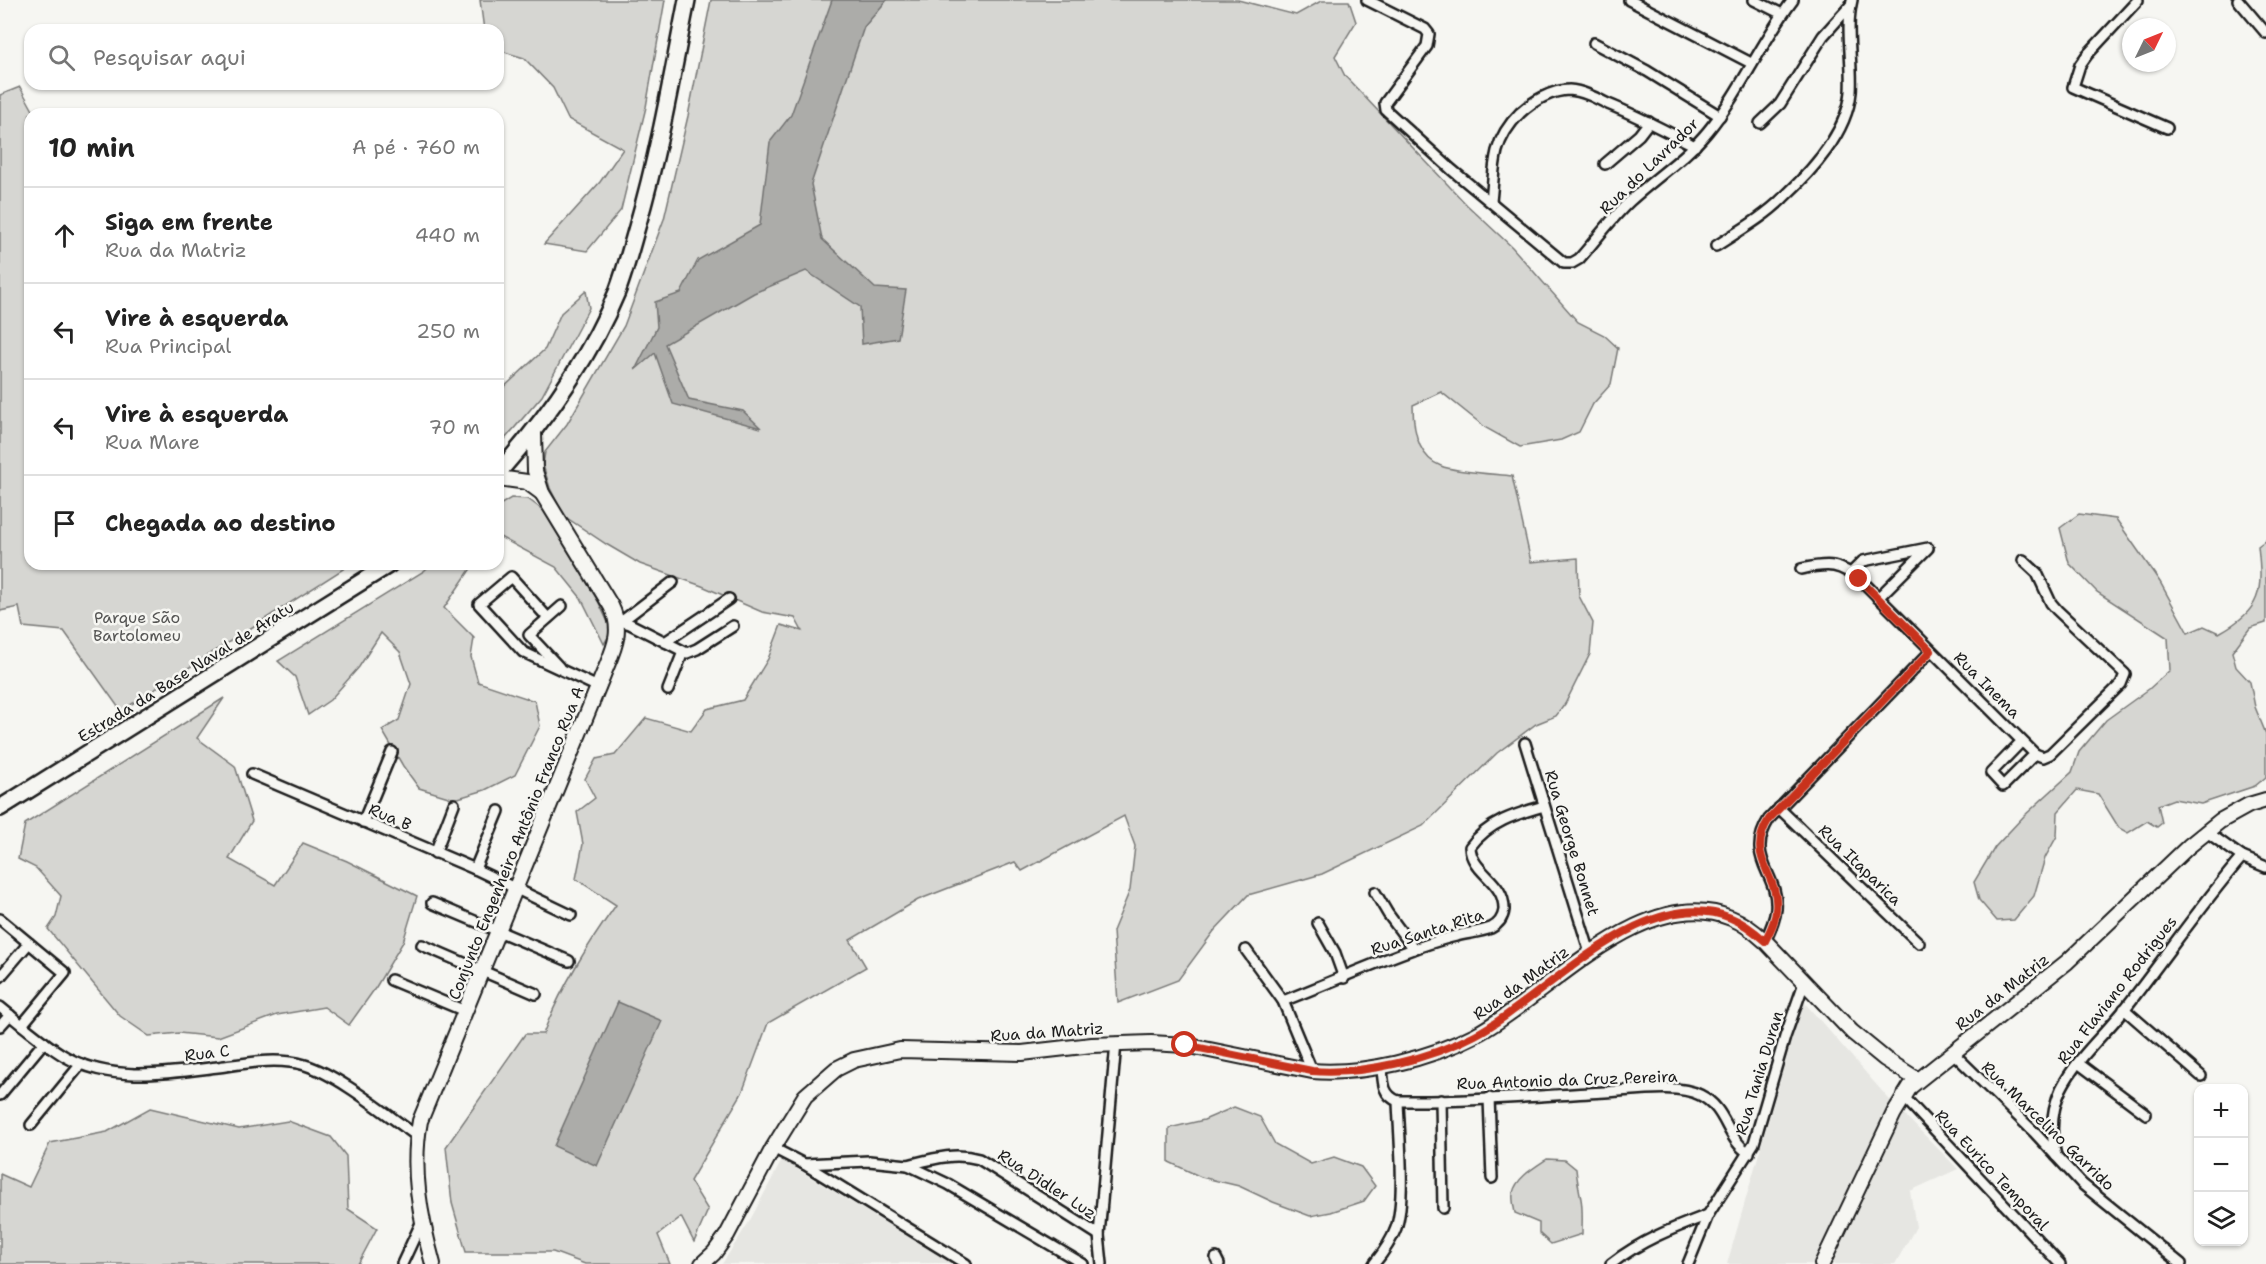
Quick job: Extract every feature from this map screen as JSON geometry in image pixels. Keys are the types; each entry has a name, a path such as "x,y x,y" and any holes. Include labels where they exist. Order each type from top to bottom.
{"main road":[{"path":"504,469 559,398 583,358 617,291 651,176 687,0"},
{"name":"Estrada da Base Naval de Aratu","path":"0,808 380,570"}],"street":[{"path":"1367,0 1425,29 1430,37 1427,46 1384,106 1452,170 1491,201"},
{"path":"1629,0 1751,63"},
{"path":"1754,0 1782,14"},
{"name":"Rua do Lavrador","path":"1491,201 1556,258 1564,263 1579,260 1617,215 1695,146 1720,116 1751,63 1793,0"},
{"path":"2138,0 2087,55 2080,65 2073,87 2167,128"},
{"path":"2238,0 2266,33"},
{"path":"1760,123 1780,104 1823,36 1851,3"},
{"path":"1716,246 1783,199 1814,164 1841,127 1848,109 1851,91 1851,3"},
{"path":"1594,43 1647,71 1720,116"},
{"path":"1491,201 1497,152 1503,135 1511,122 1526,108 1547,95 1570,90 1583,93 1649,122 1695,146"},
{"path":"1605,164 1639,135 1649,122"},
{"path":"534,433 535,471 542,493 620,620 683,652 692,652 733,626"},
{"path":"504,477 527,482 542,493"},
{"path":"1801,569 1829,564 1851,573 1863,561 1928,548 1878,597"},
{"path":"2023,560 2041,580 2047,596 2057,610 2125,674 2121,684 2050,754 2043,757 2035,754"},
{"name":"Rua Inema","path":"1851,573 1863,582 1931,651 2022,741 2035,754 2003,786 1991,773 2022,741"},
{"path":"548,618 511,577 479,604 523,652 598,687"},
{"path":"620,620 673,582"},
{"path":"665,642 729,599"},
{"path":"562,606 529,635 562,670"},
{"name":"Conjunto Engenheiro Antônio Franco Rua A","path":"433,1264 422,1221 417,1177 417,1136 424,1107 517,888 598,687 615,643 620,620"},
{"path":"1765,941 1776,910 1776,898 1759,852 1759,841 1763,829 1779,808 1931,651"},
{"path":"668,690 683,652"},
{"name":"Rua George Bonnet","path":"1525,743 1590,953"},
{"path":"363,822 392,752"},
{"name":"Rua B","path":"252,774 475,869 571,915"},
{"name":"Rua da Matriz","path":"702,1264 714,1253 727,1235 773,1148 805,1096 836,1069 854,1060 900,1050 1022,1053 1116,1043 1185,1045 1312,1071 1348,1072 1382,1066 1427,1054 1475,1035 1518,1009 1590,953 1635,927 1658,917 1698,911 1717,913 1733,918 1750,928 1827,1007 1870,1047 1918,1080 2067,962 2206,832 2234,812 2266,800"},
{"path":"435,853 454,804"},
{"name":"Rua Santa Rita","path":"1282,1001 1414,949 1450,937 1491,928 1502,919 1503,897 1500,889 1475,862 1470,847 1485,831 1498,822 1544,806"},
{"name":"Rua Itaparica","path":"1779,808 1919,943"},
{"path":"475,869 499,811"},
{"path":"2206,832 2242,857 2266,867"},
{"name":"Rua Flaviano Rodrigues","path":"2056,1156 2051,1138 2055,1106 2068,1076 2124,1009 2242,857"},
{"path":"1375,892 1414,949"},
{"path":"432,903 569,961"},
{"path":"0,919 65,973 22,1025"},
{"path":"1318,923 1335,953 1344,978"},
{"path":"0,977 29,943"},
{"path":"422,945 536,994"},
{"path":"1246,950 1282,1001 1312,1071"},
{"path":"391,980 465,1011"},
{"name":"Rua Tania Duran","path":"1688,1264 1708,1215 1754,1143 1804,983"},
{"name":"Rua C","path":"0,1007 44,1042 81,1064 122,1073 142,1074 258,1062 282,1061 306,1065 344,1086 417,1136"},
{"path":"2124,1009 2201,1076"},
{"path":"0,1026 10,1015"},
{"path":"0,1095 44,1042"},
{"path":"1102,1264 1099,1235 1116,1043"},
{"name":"Rua Marcelino Garrido","path":"1952,1052 2082,1184 2181,1264"},
{"path":"2078,1063 2146,1114"},
{"path":"31,1125 81,1064"},
{"path":"1374,1264 1391,1240 1399,1217 1398,1101 1385,1091 1382,1066"},
{"path":"1822,1264 1903,1096 1918,1080"},
{"name":"Rua Antonio da Cruz Pereira","path":"1398,1101 1687,1090 1697,1093 1714,1104 1727,1123 1735,1142 1749,1154"},
{"name":"Rua Eurico Temporal","path":"1903,1096 2060,1264"},
{"path":"1489,1098 1492,1178"},
{"path":"1441,1100 1443,1208"},
{"path":"773,1148 804,1164 966,1264"},
{"name":"Rua Didler Luz","path":"804,1164 869,1161 908,1165 965,1155 979,1160 1099,1235"},
{"name":"Rua Didler Luz","path":"908,1165 948,1184 1083,1264"},
{"path":"1611,1264 1630,1249 1708,1215"},
{"path":"402,1264 422,1221"}],"shaded area":[{"path":"832,0 887,0 864,27 811,184 822,239 875,288 906,290 898,338 862,344 860,307 806,271 754,293 665,344 689,400 743,411 761,428 673,404 655,353 635,370 657,327 655,302 681,293 698,260 760,225 770,142 791,115"},
{"path":"1803,1001 1888,1098 1958,1169 1910,1191 1916,1227 1895,1264 1727,1264"},
{"path":"618,1002 662,1021 597,1166 554,1146"},
{"path":"782,1160 951,1263 722,1264 749,1222"}],"green space":[{"path":"480,0 665,0 646,107 621,210 587,251 544,244 600,182 623,149 568,119 553,88 524,58 504,52 504,24 483,24"},
{"path":"711,0 1238,0 1296,15 1321,1 1349,1 1356,22 1335,56 1345,76 1467,205 1512,247 1578,322 1604,335 1618,348 1611,384 1593,404 1579,432 1561,440 1520,447 1486,428 1441,392 1413,405 1418,440 1426,456 1433,462 1455,470 1512,476 1531,562 1578,558 1579,596 1593,623 1590,654 1565,704 1556,716 1536,724 1497,753 1423,826 1322,874 1248,895 1214,931 1178,980 1118,1003 1113,931 1130,890 1135,846 1124,816 1022,871 1015,862 918,900 850,940 866,967 768,1023 742,1093 690,1181 708,1210 694,1242 681,1217 658,1235 670,1264 585,1264 553,1252 466,1252 452,1203 446,1147 525,1034 543,1034 575,967 616,905 576,879 583,844 577,812 595,798 585,779 596,759 615,755 646,718 691,731 707,709 743,700 768,659 781,625 802,631 795,618 762,612 702,586 640,564 606,544 564,516 550,488 543,465 545,452 567,424 624,326 664,219 688,116"},
{"name":"Parque São Bartolomeu","path":"20,87 32,108 24,108 24,570 342,570 121,711 64,631 23,627 19,607 0,611 0,95"},
{"path":"586,291 589,308 542,396 504,440 504,387 545,349 561,313"},
{"path":"511,498 528,499 544,511 598,601 612,631 604,644 581,598 556,567 504,539 504,502"},
{"path":"2079,514 2116,519 2160,582 2188,633 2204,626 2219,633 2244,616 2252,607 2259,587 2258,546 2266,540 2266,623 2250,628 2232,652 2236,667 2250,682 2255,707 2266,734 2266,777 2255,786 2201,804 2174,799 2158,805 2162,823 2157,827 2147,821 2128,833 2119,828 2098,794 2077,790 2058,812 2057,836 2045,858 2034,896 2014,920 1997,921 1979,900 1974,882 1995,847 2024,816 2072,772 2079,752 2106,720 2149,689 2170,670 2168,638 2097,592 2069,563 2060,528"},
{"path":"470,570 444,608 474,638 471,657 478,682 535,701 540,726 515,775 485,790 455,799 419,788 382,730 399,720 411,684 400,652 381,633 359,667 330,700 308,715 295,677 278,661 424,571"},
{"path":"224,698 197,738 235,766 252,821 229,859 275,885 303,843 347,861 417,896 403,942 376,987 349,1025 324,1007 277,1015 218,1037 179,1033 149,1036 120,1016 48,929 56,917 61,896 36,868 18,859 25,824"},
{"path":"1234,1107 1260,1117 1275,1144 1311,1164 1334,1157 1361,1167 1375,1186 1364,1201 1310,1216 1239,1186 1201,1177 1169,1162 1169,1128 1204,1120"},
{"path":"150,1108 239,1129 288,1121 331,1137 346,1156 348,1209 377,1228 358,1264 0,1264 0,1174 29,1187 50,1143 107,1132"},
{"path":"1547,1159 1565,1160 1576,1169 1582,1208 1582,1234 1551,1244 1539,1233 1539,1223 1515,1213 1513,1198 1518,1182"}],"route":[{"path":"1185,1045 1312,1071 1333,1073 1371,1068 1427,1054 1475,1035 1518,1009 1590,953 1612,939 1658,917 1698,911 1717,913 1733,918 1750,928 1765,941 1774,921 1776,898 1759,852 1759,841 1763,829 1769,819 1931,651 1859,579"}]}
